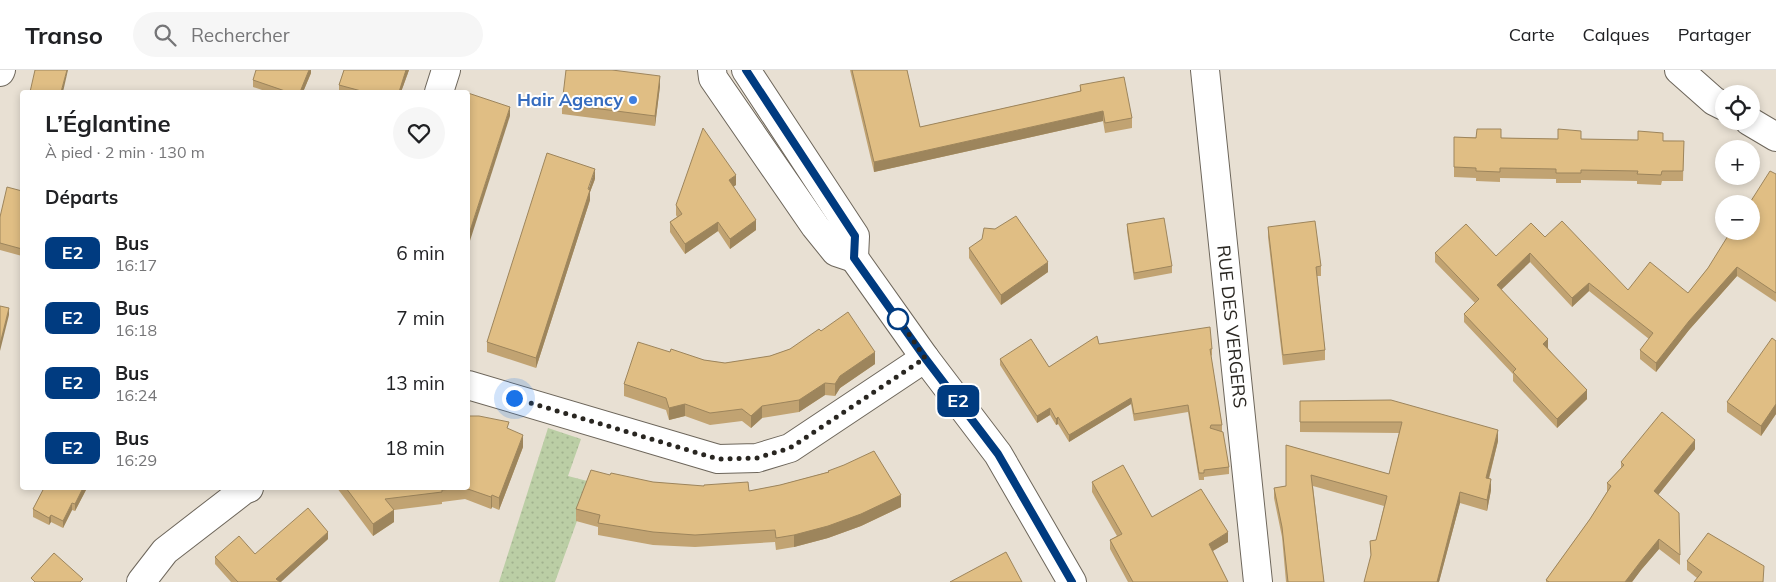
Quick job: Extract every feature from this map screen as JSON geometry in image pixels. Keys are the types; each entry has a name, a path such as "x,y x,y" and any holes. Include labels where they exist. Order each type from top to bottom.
{"street":[{"path":"440,90 446,70"},
{"path":"712,70 713,78 815,226 836,252 854,258 925,358 998,454 1072,582"},
{"path":"746,70 855,236 854,258"},
{"name":"RUE DES VERGERS","path":"1205,70 1258,582"},
{"path":"1679,70 1715,102"},
{"path":"1760,127 1776,137"},
{"path":"470,385 718,459 757,458 790,448 925,358"},
{"path":"141,582 165,551 244,490"}],"green space":[{"path":"548,428 581,439 568,476 591,482 555,582 499,582"}],"building":[{"path":"35,70 67,70 62,90 30,90"},
{"path":"256,70 309,70 301,90 282,90 253,80"},
{"path":"344,70 406,70 400,90 358,90 339,85"},
{"path":"566,70 612,70 660,76 655,116 562,104"},
{"path":"852,70 907,70 920,127 1081,91 1080,85 1124,77 1132,118 1105,123 1103,111 874,162"},
{"path":"470,94 510,107 470,231"},
{"path":"703,128 736,175 729,180 756,220 730,239 718,222 685,244 670,222 682,214 676,205"},
{"path":"1477,129 1501,129 1501,138 1558,139 1558,129 1581,131 1581,139 1638,140 1638,131 1663,133 1663,141 1684,141 1683,171 1662,171 1661,175 1637,174 1638,171 1581,170 1581,173 1556,173 1556,169 1500,168 1500,172 1476,171 1476,168 1454,167 1454,137 1476,138"},
{"path":"547,153 595,169 536,358 487,342"},
{"path":"1770,171 1776,174 1776,293 1737,267 1689,321 1656,363 1640,350 1653,333 1589,283 1572,298 1530,253 1497,285 1548,339 1543,344 1587,390 1557,419 1513,372 1516,369 1464,314 1479,299 1435,253 1466,224 1496,256 1531,223 1545,237 1562,221 1628,290 1650,262 1688,293 1708,268 1725,240 1760,240 1760,195 1755,195"},
{"path":"7,187 20,190 20,248 0,243 0,217"},
{"path":"1016,216 1048,262 1001,295 969,248 982,239 984,228 995,229"},
{"path":"1164,218 1172,266 1134,273 1127,224"},
{"path":"1315,221 1321,266 1316,267 1325,350 1283,355 1268,227"},
{"path":"0,306 9,308 0,344"},
{"path":"848,312 875,352 840,376 835,384 825,383 799,400 762,406 751,416 742,409 710,413 685,404 669,408 666,398 624,384 638,342 670,352 671,349 704,360 725,363 770,356 790,349"},
{"path":"1210,327 1212,349 1210,349 1222,425 1211,425 1210,428 1223,432 1229,467 1204,470 1204,473 1199,473 1188,405 1134,414 1131,398 1069,435 1050,408 1037,416 1000,359 1031,339 1049,367 1097,336 1099,344"},
{"path":"1772,338 1776,341 1776,404 1761,426 1727,402"},
{"path":"1391,400 1498,430 1486,478 1491,479 1487,500 1460,492 1437,582 1364,582 1371,555 1370,541 1376,540 1387,496 1311,475 1324,582 1288,582 1282,527 1274,488 1286,486 1286,445 1389,474 1402,422 1300,422 1300,401"},
{"path":"1662,412 1695,440 1654,491 1679,513 1680,555 1659,539 1625,582 1549,582 1546,580 1611,486 1607,483 1624,465 1621,462"},
{"path":"470,416 509,422 507,428 523,435 499,498 492,495 491,497 470,490"},
{"path":"874,451 901,495 861,514 828,526 794,535 776,538 775,530 695,535 653,532 598,523 600,515 576,509 591,470 653,482 704,486 748,482 749,491 829,472"},
{"path":"1123,465 1152,517 1201,489 1228,532 1209,544 1228,582 1133,582 1110,540 1122,534 1092,482"},
{"path":"43,490 82,490 75,504 72,503 63,521 51,515 49,518 33,509"},
{"path":"348,490 442,490 442,492 385,499 394,510 373,524"},
{"path":"308,508 328,532 276,579 280,582 238,582 215,557 239,536 255,554"},
{"path":"1708,533 1764,566 1763,582 1694,582 1702,572 1687,561"},
{"path":"1006,552 1022,582 950,582"},
{"path":"54,553 83,579 80,582 35,582 31,578"}],"bus line":[{"name":"E2","path":"746,70 855,236 854,258 925,358 998,454 1072,582"}],"place":[{"name":"Hair Agency","path":"633,100"}],"route":[{"path":"514,398 718,459 757,458 790,448 925,358 894,312 898,319"}]}
